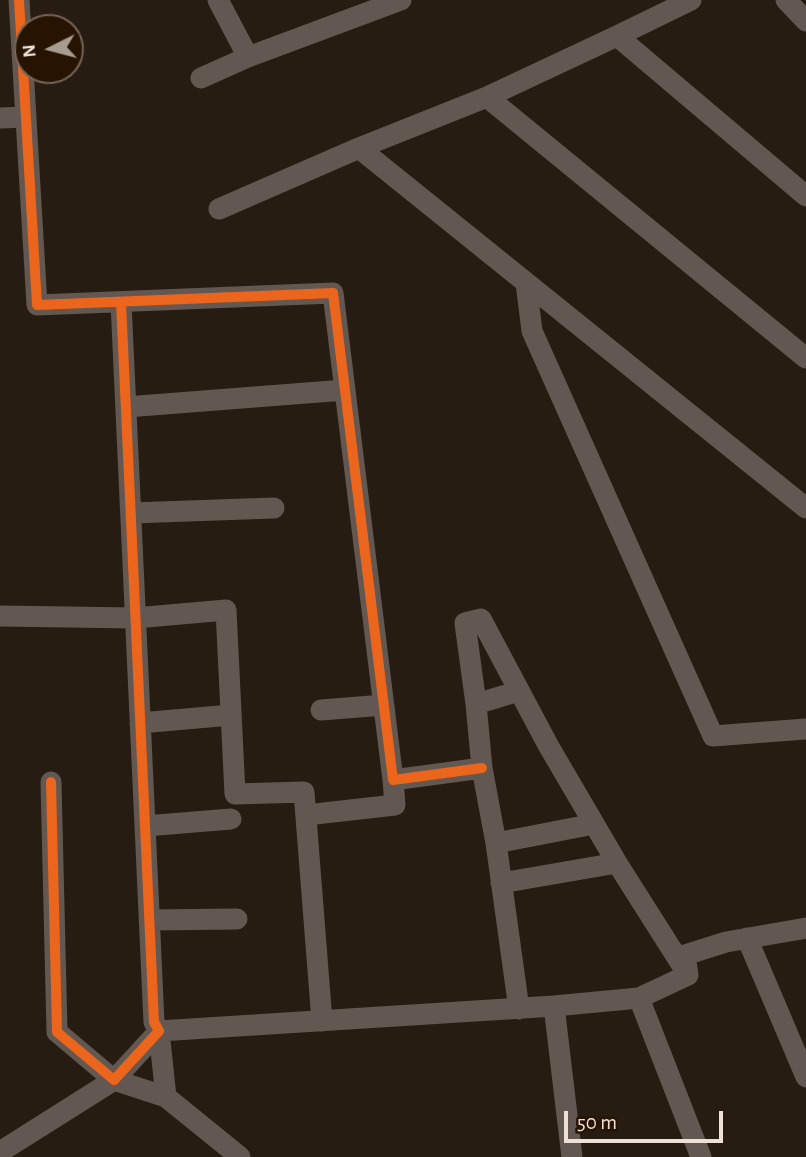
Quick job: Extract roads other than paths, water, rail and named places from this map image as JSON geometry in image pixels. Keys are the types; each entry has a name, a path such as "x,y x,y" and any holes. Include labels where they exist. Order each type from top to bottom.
{"street":[{"path":"218,0 248,57"},
{"path":"201,78 362,7 401,0"},
{"path":"219,209 486,97 691,0"},
{"path":"786,0 806,21"},
{"path":"13,10 26,117 37,305 333,293 395,805 306,816"},
{"path":"618,36 806,196"},
{"path":"486,97 806,358"},
{"path":"0,118 26,117"},
{"path":"359,148 806,508"},
{"path":"526,283 533,331 713,736 806,729"},
{"path":"121,302 154,1022 159,1031 166,1097"},
{"path":"126,407 345,390"},
{"path":"131,513 274,508"},
{"path":"0,616 135,618 226,610 235,794 304,792 322,1021"},
{"path":"519,1009 496,843 482,768 465,623 481,619 548,745 617,863 688,975"},
{"path":"476,704 519,691"},
{"path":"321,710 384,705"},
{"path":"140,723 231,715"},
{"path":"393,780 482,768"},
{"path":"51,782 57,1032 114,1080 166,1097 240,1157"},
{"path":"145,826 230,819"},
{"path":"496,843 594,824"},
{"path":"501,883 617,863"},
{"path":"149,920 237,919"},
{"path":"688,975 685,956 726,942 806,928"},
{"path":"747,938 806,1077"},
{"path":"0,1152 114,1080 159,1031 519,1009 639,998 688,975"},
{"path":"639,998 701,1157"},
{"path":"554,1006 572,1157"}]}
